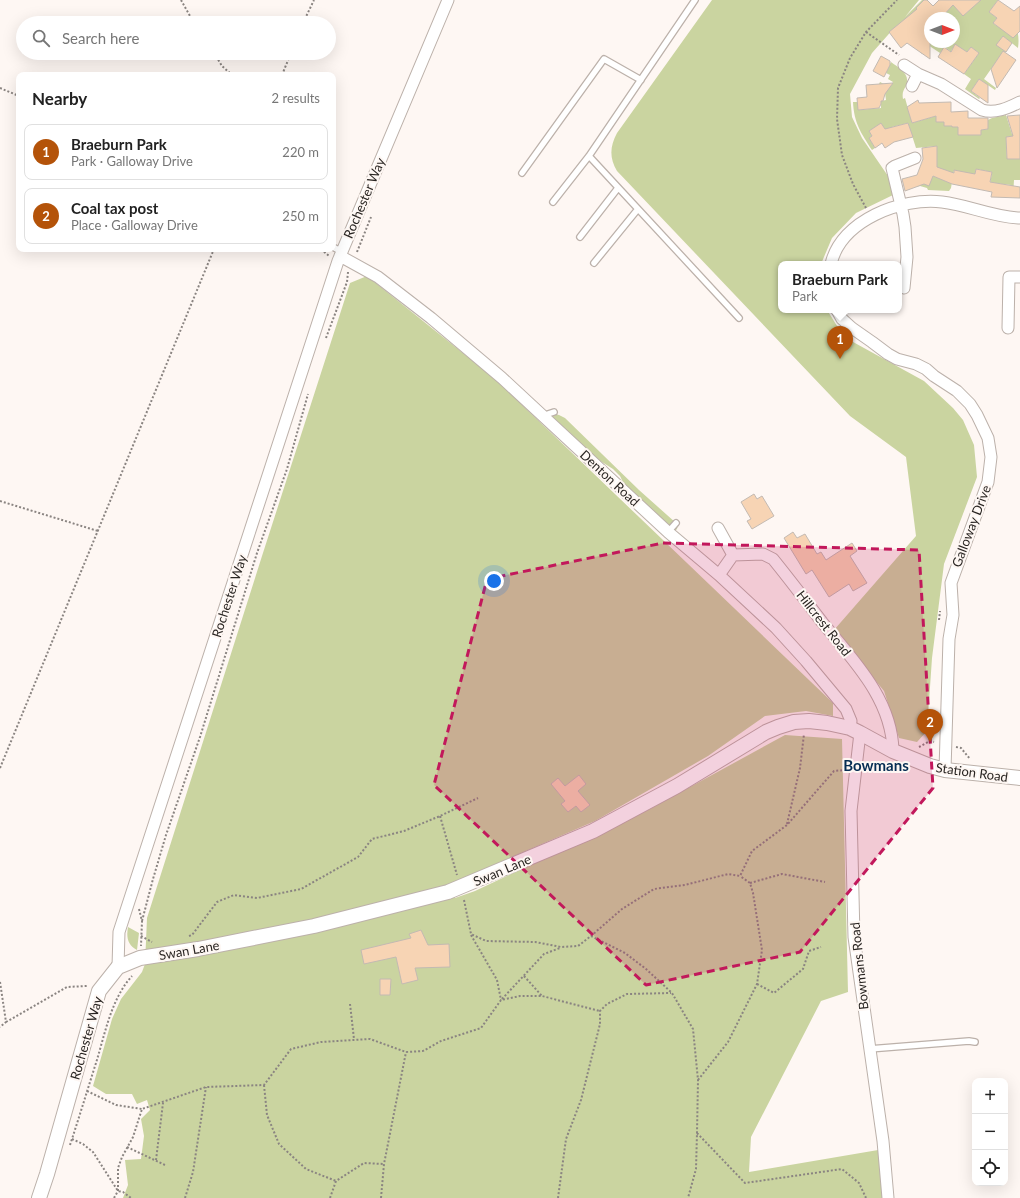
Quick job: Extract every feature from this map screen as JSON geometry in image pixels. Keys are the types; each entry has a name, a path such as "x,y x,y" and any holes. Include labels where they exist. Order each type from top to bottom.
{"street":[{"name":"Rochester Way","path":"39,1198 99,991 118,967 119,932 338,251 448,0"},
{"path":"904,65 918,74 941,84 974,106 985,111 1005,109 1020,102"},
{"path":"912,86 918,74"},
{"path":"904,288 907,257 904,219 892,168 915,158"},
{"path":"832,261 835,251 842,240 858,225 900,205 918,202 942,202 999,216 1020,218"},
{"name":"Denton Road","path":"338,251 352,263 378,277 549,414 668,532 719,575 776,628 806,660 848,712 855,730"},
{"path":"1008,328 1009,277 1020,277"},
{"name":"Galloway Drive","path":"839,313 842,319 852,328 888,354 897,359 926,369 957,391 970,404 988,438 990,457 988,482 951,583 953,615 950,639 945,770"},
{"path":"718,528 733,554 719,575"},
{"name":"Hillcrest Road","path":"733,554 763,554 773,559 860,668 874,689 885,710 892,732 893,751"},
{"name":"Swan Lane","path":"118,967 140,958 198,949 314,926 448,892 593,831 677,786 766,732 789,724 805,721 827,723 855,730"},
{"name":"Station Road","path":"855,730 893,751 930,766 945,770 1020,778"},
{"name":"Bowmans Road","path":"855,730 850,811 854,938 883,1141 888,1198"}],"lane":[{"path":"553,202 589,156 695,0"},
{"path":"522,173 604,59 640,80"},
{"path":"589,156 739,318"},
{"path":"580,237 618,188"},
{"path":"594,263 638,209"},
{"path":"668,532 676,523"},
{"path":"869,1049 969,1041 975,1042"}],"path":[{"path":"181,0 190,16"},
{"path":"306,16 314,0"},
{"path":"871,218 853,184 842,155 837,119 838,88 850,58 866,32 897,0"},
{"path":"866,32 899,54 904,65"},
{"path":"218,60 229,72"},
{"path":"283,72 288,60"},
{"path":"0,88 16,95"},
{"path":"0,768 213,252"},
{"path":"324,344 347,282 347,275 352,263"},
{"path":"70,1147 113,1010 126,983 138,970 142,921 153,879 166,835 200,737 260,546 287,469 309,390"},
{"path":"0,501 98,532"},
{"path":"939,624 940,605"},
{"path":"930,741 934,720"},
{"path":"787,825 800,768 805,721"},
{"path":"740,876 752,851 787,825 834,772 842,770"},
{"path":"186,937 192,935 217,902 234,895 258,898 301,889 358,857 372,839 404,831 478,798"},
{"path":"440,816 461,887 471,934 497,980 500,1000"},
{"path":"471,934 486,941 535,942 562,947 578,946 622,909 654,889 685,884 728,874 740,876 750,883 753,893 762,950 757,984 728,1042 698,1080"},
{"path":"750,883 782,874 825,882"},
{"path":"133,891 142,921"},
{"path":"141,936 153,942"},
{"path":"591,936 625,953 672,992 694,1030 698,1080 696,1168 687,1198"},
{"path":"336,1181 306,1169 279,1144 267,1115 264,1085 291,1050 321,1042 370,1039 406,1052 423,1051 441,1041 481,1028 500,1000 544,954 562,947"},
{"path":"757,984 774,992 802,968 809,952 821,947"},
{"path":"524,976 542,996"},
{"path":"0,982 6,1022"},
{"path":"0,1027 6,1022 67,987 103,986"},
{"path":"558,1198 566,1139 581,1100 600,1024 600,1011 607,1004 627,994 672,992"},
{"path":"500,1000 520,996 542,996 600,1011"},
{"path":"350,1004 354,1039"},
{"path":"380,1198 384,1164 406,1052"},
{"path":"87,1091 116,1105 142,1109 206,1087 264,1085"},
{"path":"185,1198 193,1172 206,1087"},
{"path":"156,1160 163,1103"},
{"path":"114,1198 118,1191 118,1168 133,1137 142,1109"},
{"path":"697,1133 745,1183 842,1169 859,1183 866,1198"},
{"path":"72,1139 83,1144 93,1152 118,1191 123,1192 130,1198"},
{"path":"127,1147 165,1165"},
{"path":"330,1198 336,1181 364,1163 384,1164"}],"highlighted area":[{"path":"663,543 919,550 933,788 800,952 646,985 434,785 487,579"}],"green space":[{"path":"712,0 919,0 905,17 922,0 924,0 927,12 924,12 924,42 895,27 872,53 850,94 852,117 862,138 888,176 893,195 856,213 832,238 822,261 778,261 778,313 829,313 844,337 924,381 953,408 963,420 974,445 977,477 944,564 932,658 927,731 917,742 899,738 884,691 834,630 916,536 906,457 850,416 617,171 614,166 611,152 617,133"},
{"path":"971,0 998,0 989,12 997,18 993,23 998,27 1010,11 1017,29 1018,48 1003,36 997,45 1006,52 1003,52 984,79 996,88 995,90 979,79 971,91 980,98 979,99 965,89 971,79 964,74 979,53 971,47 967,52 960,48 960,13 963,16 975,5"},
{"path":"950,1 960,12 946,12 951,7 948,3"},
{"path":"932,48 944,48 940,53"},
{"path":"946,48 953,48 944,61 950,51"},
{"path":"891,62 901,69 906,75 907,82 903,92 903,99 905,98 912,123 936,116 937,122 944,122 944,126 958,127 958,135 981,135 981,130 988,129 988,120 1006,115 1012,134 1020,134 1020,136 1006,137 1007,159 1020,159 1020,180 1014,180 1013,196 1011,185 993,183 992,191 989,191 992,172 976,169 972,188 954,170 951,188 949,191 928,190 927,188 920,186 915,187 933,176 938,178 935,170 937,146 916,148 908,123 892,127 892,141 881,124 869,131 872,136 869,138 875,148 872,150 859,128 853,102 858,102 858,110 881,108 881,101 886,100 884,86 879,84 880,82 890,87 893,82 888,79 890,75 886,73"},
{"path":"367,276 494,378 833,703 833,716 806,711 765,716 708,756 595,821 452,883 455,898 475,891 648,810 785,735 842,739 848,992 821,1001 751,1137 749,1172 884,1149 888,1198 123,1198 128,1185 125,1160 141,1159 144,1136 141,1119 150,1110 147,1100 137,1104 132,1094 106,1094 93,1086 112,1019 121,999 142,972 145,964 147,918 350,283"},
{"path":"554,414 565,418 639,490 676,523 677,529 675,531 625,486 620,476 613,469 594,457 552,419"},
{"path":"128,927 139,933 137,950 128,941"}],"building":[{"path":"924,0 927,0 933,6 939,0 981,0 963,16 953,5 947,12 924,12 924,48 930,48 930,59 907,43 901,48 889,32 917,9 916,8"},
{"path":"998,0 1014,11 1020,6 1020,31 1013,38 993,23 997,18 989,12"},
{"path":"1003,36 1012,43 1006,52 996,45"},
{"path":"960,47 967,52 971,47 979,53 964,74 938,57 943,48 951,52 953,48"},
{"path":"1003,51 1016,60 997,88 991,69"},
{"path":"881,56 890,61 890,65 884,77 873,71"},
{"path":"979,79 988,85 988,103 971,91"},
{"path":"893,83 885,94 883,101 881,101 879,108 858,110 857,98 867,97 866,85"},
{"path":"918,100 919,103 951,102 951,112 968,111 968,118 988,118 988,129 981,130 981,135 958,135 958,127 944,126 944,122 936,122 936,116 912,123 907,107"},
{"path":"1020,115 1020,159 1007,159 1006,137 1013,136 1007,116"},
{"path":"881,123 885,129 908,123 913,137 894,142 885,148 882,143 875,148 869,138 872,136 869,131"},
{"path":"937,146 937,167 954,173 954,170 975,174 976,169 992,172 990,182 1020,187 1020,198 991,197 992,192 952,184 933,176 929,186 924,184 905,191 902,179 917,175 923,159 922,148"},
{"path":"754,494 757,499 762,496 774,516 752,529 747,521 751,519 741,502"},
{"path":"793,532 797,538 805,534 817,554 821,552 826,560 852,543 857,551 850,556 867,583 853,591 849,584 829,597 812,570 806,574 784,538"},
{"path":"579,775 586,784 578,791 590,805 581,812 576,806 568,812 561,804 565,801 551,784 558,778 565,786"},
{"path":"421,930 428,945 449,944 450,967 415,968 418,980 402,984 396,957 364,964 361,950 411,938 409,934"},
{"path":"380,979 391,979 390,995 380,995"}],"place":[{"name":"Braeburn Park","path":"840,359"},
{"name":"Coal tax post","path":"930,742"}],"district":[{"name":"Bowmans","path":"876,766"}]}
